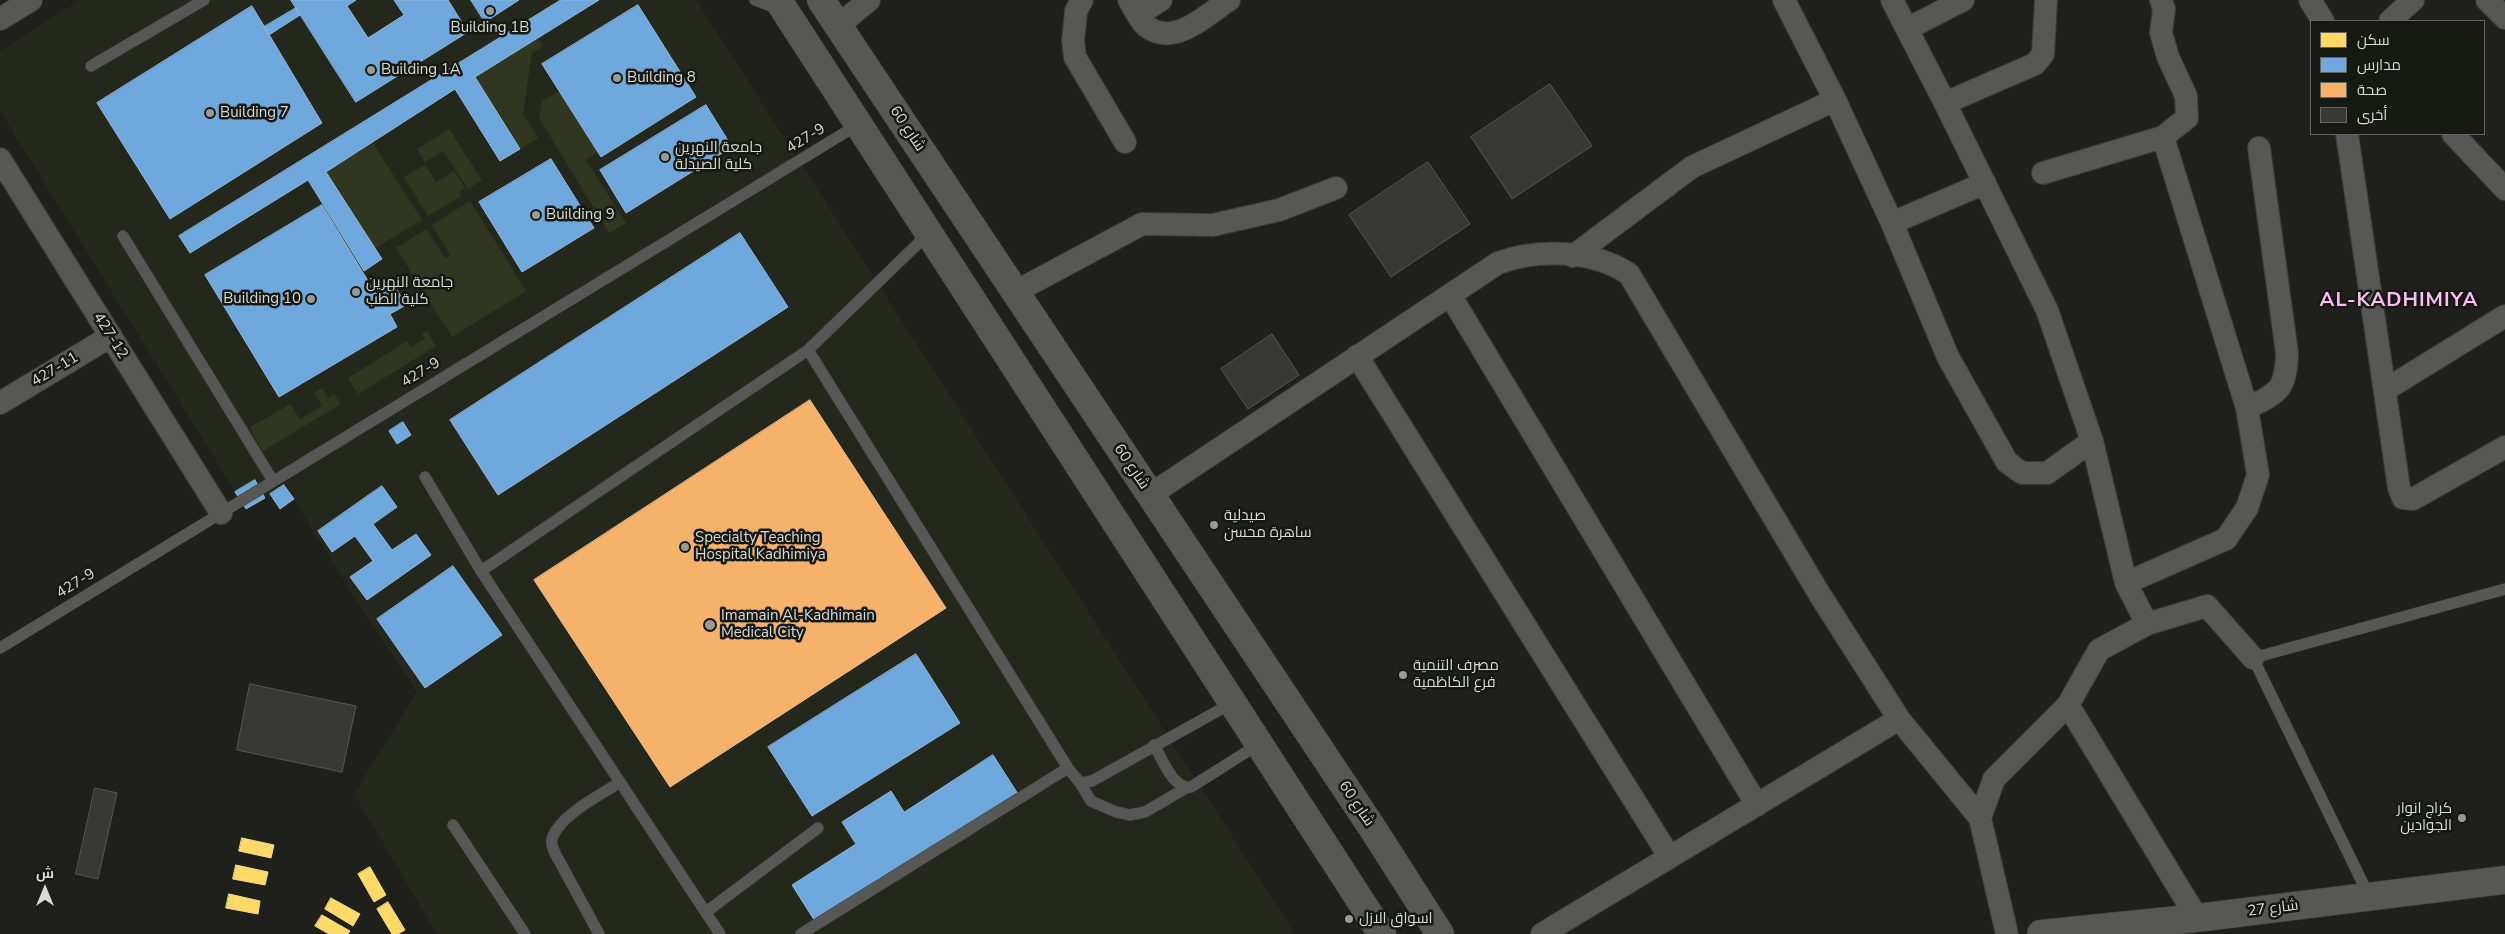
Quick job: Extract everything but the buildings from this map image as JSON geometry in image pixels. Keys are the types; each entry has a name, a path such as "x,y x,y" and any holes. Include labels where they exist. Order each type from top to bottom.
{"street":[{"path":"0,19 31,0"},
{"name":"شارع 60","path":"821,0 1440,934"},
{"path":"838,26 869,0"},
{"path":"1082,0 1076,11 1073,40 1076,57 1125,142"},
{"path":"1161,0 1133,7 1145,25 1170,34 1180,32 1229,0"},
{"path":"1784,0 1835,100 1892,223 1948,357 2007,462 2022,473 2047,473 2092,441"},
{"path":"1892,0 2047,310 2092,441 2126,583 2147,624"},
{"path":"1907,29 1932,8 1963,0"},
{"path":"1945,103 2035,64 2043,54 2046,0"},
{"path":"2043,173 2163,137 2187,118 2186,96 2168,57 2161,33 2164,9 2161,0"},
{"path":"2310,0 2322,20"},
{"path":"2391,20 2413,0"},
{"path":"2487,0 2505,18"},
{"path":"782,6 1382,934"},
{"path":"1573,256 1692,167 1835,100"},
{"path":"2347,135 2399,488 2403,498 2412,499 2505,447"},
{"path":"2454,135 2505,189"},
{"path":"2126,583 2226,539 2247,508 2258,475 2247,408 2163,137"},
{"path":"2247,408 2273,395 2281,388 2286,375 2287,352 2259,148"},
{"name":"427-12","path":"0,159 221,513"},
{"path":"1892,223 1984,183"},
{"path":"1016,292 1142,224 1213,225 1279,210 1336,188"},
{"path":"1150,495 1498,263 1516,256 1533,253 1573,256 1616,265 1630,274 1820,595 1899,719 1980,818 2007,934"},
{"path":"1450,294 1758,805"},
{"path":"2384,390 2505,316"},
{"name":"427-11","path":"0,403 111,336"},
{"path":"1357,356 1669,856"},
{"path":"1980,818 1994,779 2068,705 2099,650 2147,624 2207,606 2253,658"},
{"path":"2068,705 2196,918"},
{"path":"1542,934 1899,719"},
{"name":"شارع 27","path":"2041,934 2196,918 2505,880"}],"lane":[{"path":"91,66 204,0"},
{"path":"755,0 782,6"},
{"name":"427-9","path":"0,648 859,124"},
{"path":"481,570 808,350 929,234"},
{"path":"123,236 273,481"},
{"path":"808,350 1068,768 1091,801 1116,812 1130,814 1145,812 1186,788 1191,787 1259,744"},
{"path":"425,477 481,570 720,934"},
{"path":"2370,897 2253,658 2505,589"},
{"path":"1080,783 1092,782 1154,745 1232,703"},
{"path":"1154,745 1177,784 1186,788"},
{"path":"801,934 1068,768"},
{"path":"599,934 556,855 552,845 553,836 572,814 620,782"},
{"path":"453,825 525,934"},
{"path":"706,912 818,828"}],"shaded area":[{"name":"Specialty Teaching Hospital Kadhimiya","path":"80,0 696,0 1295,934 437,934 354,794 417,692 361,608 285,485 246,509 0,111 0,51"}],"green space":[{"path":"538,38 543,46 532,53 523,114 538,138 520,149 475,77"},
{"path":"559,91 598,152 586,160 626,223 609,233 539,118 542,101"},
{"path":"449,129 482,180 468,189 443,151 425,162 417,149"},
{"path":"373,143 422,220 374,249 326,172"},
{"path":"425,165 436,182 454,171 465,188 459,192 461,196 428,216 404,177"},
{"path":"470,201 526,291 452,337 396,248 426,229 445,258 450,255 432,225"},
{"path":"427,331 436,346 358,394 348,378 407,341 411,347 425,339 422,334"},
{"path":"322,388 328,398 334,394 341,404 263,451 249,428 290,404 300,419 322,406 314,393"}],"place":[{"name":"Building 1B","path":"490,11"},
{"name":"Building 1A","path":"371,70"},
{"name":"Building 8","path":"617,78"},
{"name":"Building 7","path":"210,113"},
{"name":"جامعة النهرين كلية الصيدلة","path":"665,157"},
{"name":"Building 9","path":"536,215"},
{"name":"جامعة النهرين كلية الطب","path":"356,292"},
{"name":"Building 10","path":"311,299"},
{"name":"صيدلية ساهرة محسن","path":"1214,525"},
{"name":"Specialty Teaching Hospital Kadhimiya","path":"685,547"},
{"name":"Imamain Al-Kadhimain Medical City","path":"710,625"},
{"name":"مصرف التنمية فرع الكاظمية","path":"1403,675"},
{"name":"كراج انوار الجوادين","path":"2462,818"},
{"name":"اسواق الازل","path":"1349,919"}],"district":[{"name":"AL-KADHIMIYA","path":"2399,301"}]}
